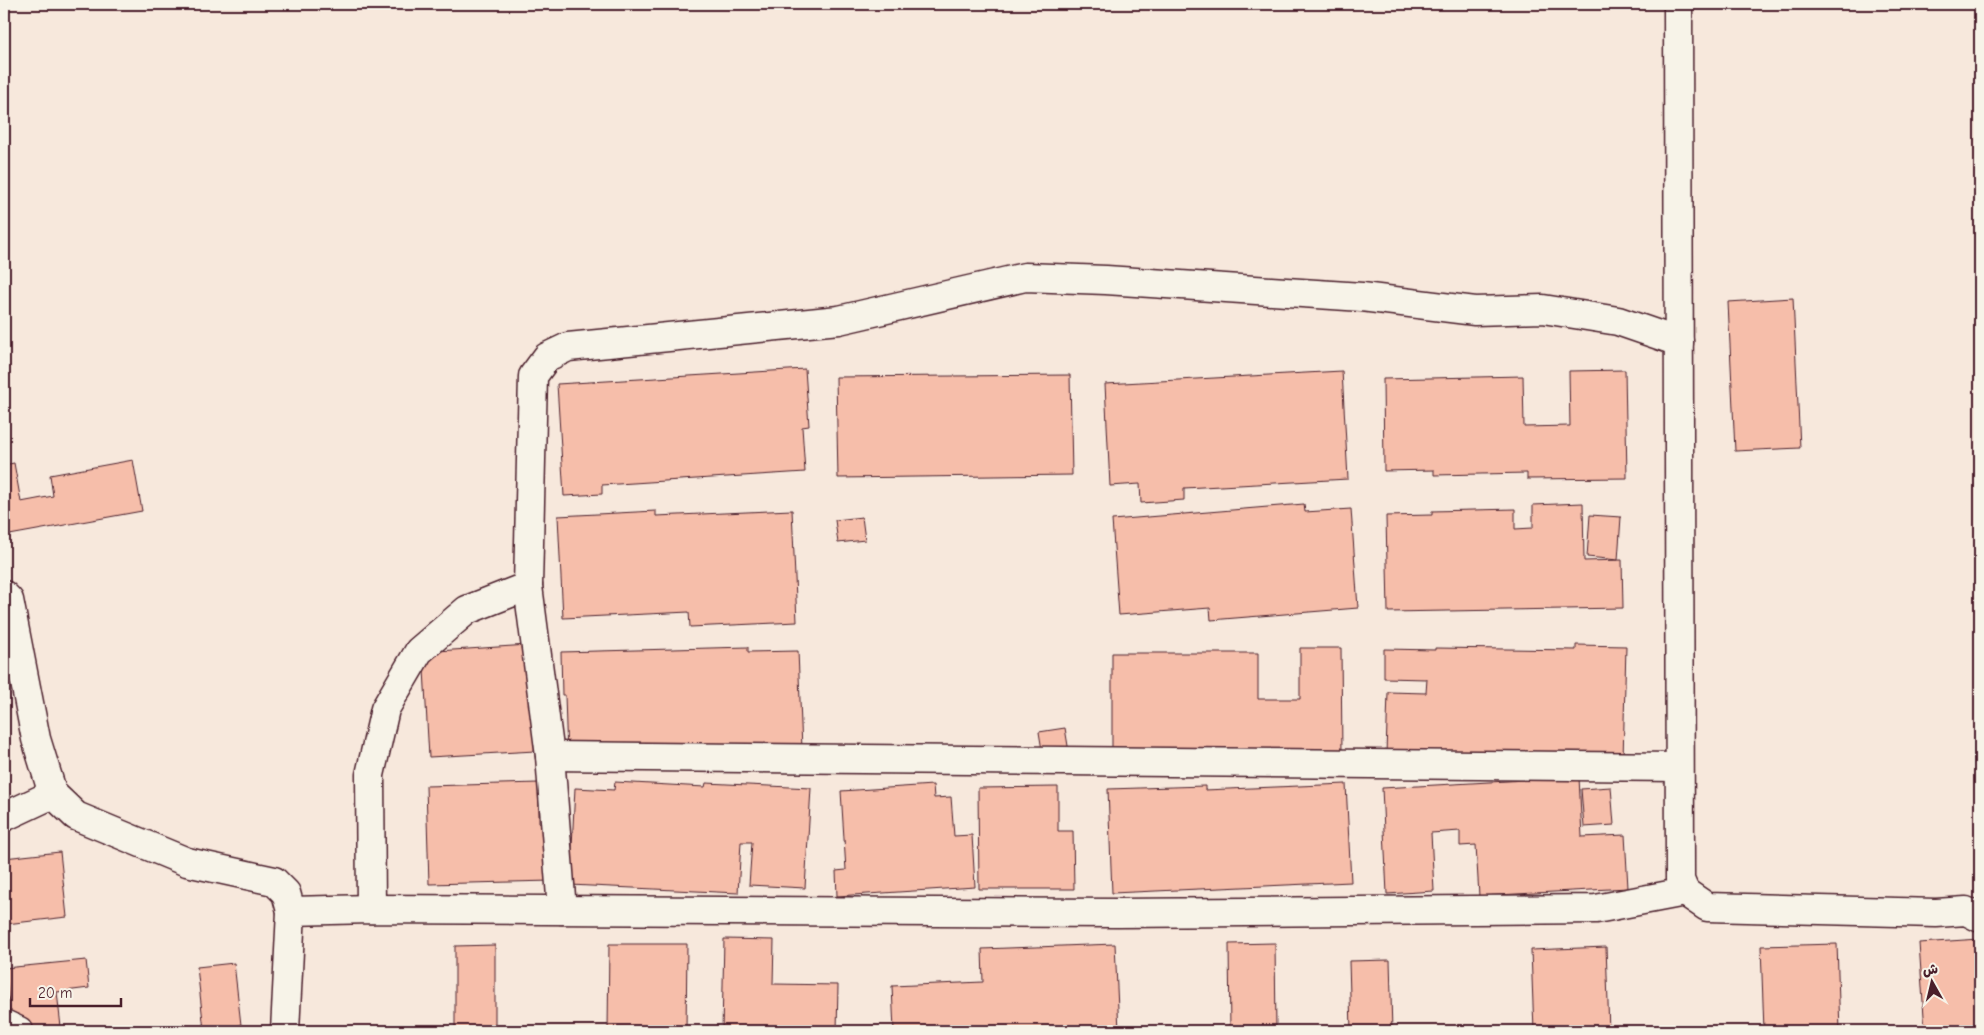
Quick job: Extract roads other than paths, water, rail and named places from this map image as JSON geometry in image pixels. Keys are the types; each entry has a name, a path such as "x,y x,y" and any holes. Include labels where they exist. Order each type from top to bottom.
{"street":[{"path":"1678,4 1680,880 1685,892 1707,907 1936,913 1966,912 1980,918"},
{"path":"562,910 550,756 528,586 533,376 547,357 568,348 839,320 1025,277 1106,280 1362,297 1475,311 1542,309 1618,321 1678,342"},
{"path":"371,909 370,775 384,710 419,652 467,610 528,586"},
{"path":"4,595 9,600 36,739 53,794 76,816 187,862 274,881 286,893 291,912 285,1031"},
{"path":"550,756 1679,767"},
{"path":"4,817 53,794"},
{"path":"291,912 371,909 1118,913 1596,909 1685,892"},
{"path":"4,1024 19,1031"}]}
